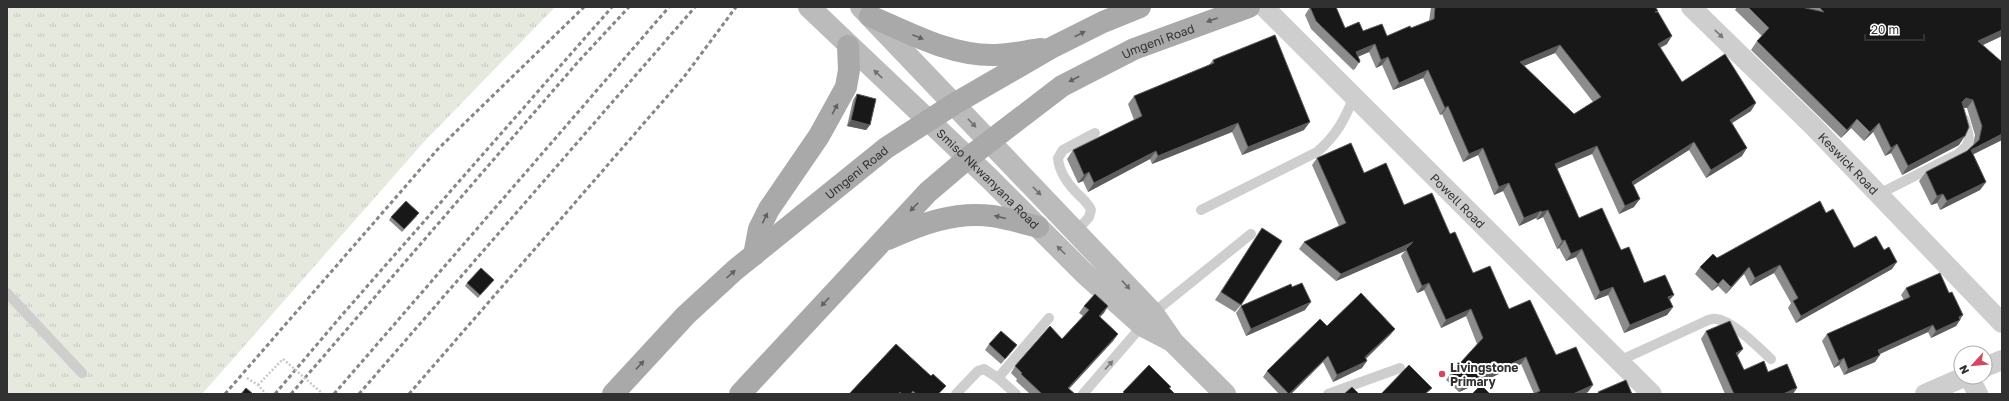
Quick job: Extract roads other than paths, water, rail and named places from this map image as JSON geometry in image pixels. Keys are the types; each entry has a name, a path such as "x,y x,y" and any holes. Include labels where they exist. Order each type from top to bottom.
{"main road":[{"name":"Umgeni Road","path":"613,394 686,315 754,255 886,148 954,104 1051,48 1103,22 1140,7"},
{"name":"Umgeni Road","path":"740,394 928,192 968,158 1062,86 1099,66 1161,39 1249,7"},
{"path":"865,11 920,39 959,51 995,55 1051,48"},
{"path":"754,255 759,229 769,209 820,136 846,87 849,70 848,46"},
{"path":"881,241 935,220 963,214 993,216 1038,227"}],"street":[{"name":"Smiso Nkwanyana Road","path":"808,7 968,158 1084,273 1148,320 1225,394"},
{"name":"Powell Road","path":"1264,7 1652,394"},
{"name":"Keswick Road","path":"1691,7 1813,126 2002,323"},
{"name":"Smiso Nkwanyana Road","path":"865,11 1076,232 1148,320"},
{"path":"1925,394 1953,382"},
{"path":"1973,385 1978,394"}],"lane":[{"path":"1201,210 1317,152 1329,142 1341,127 1354,97"},
{"path":"1879,194 1958,154 1968,147 1970,138 1962,113"},
{"path":"1076,232 1089,217 1091,210 1086,202 1063,177 1059,168 1058,158 1063,150 1095,133"},
{"path":"1083,394 1148,320 1251,234"},
{"path":"7,293 82,373"},
{"path":"998,378 1049,318"},
{"path":"1619,361 1715,318 1724,321 1733,327 1772,359"},
{"path":"1328,394 1400,368"},
{"path":"956,394 978,371 984,369 998,378 1016,394"}],"railway":[{"path":"225,394 437,150 584,7"},
{"path":"275,394 342,315 612,7"},
{"path":"291,394 577,63 629,7"},
{"path":"334,394 669,7"},
{"path":"359,394 695,7"},
{"path":"409,394 684,77 736,7"}],"place":[{"name":"Livingstone Primary","path":"1442,374"}]}
